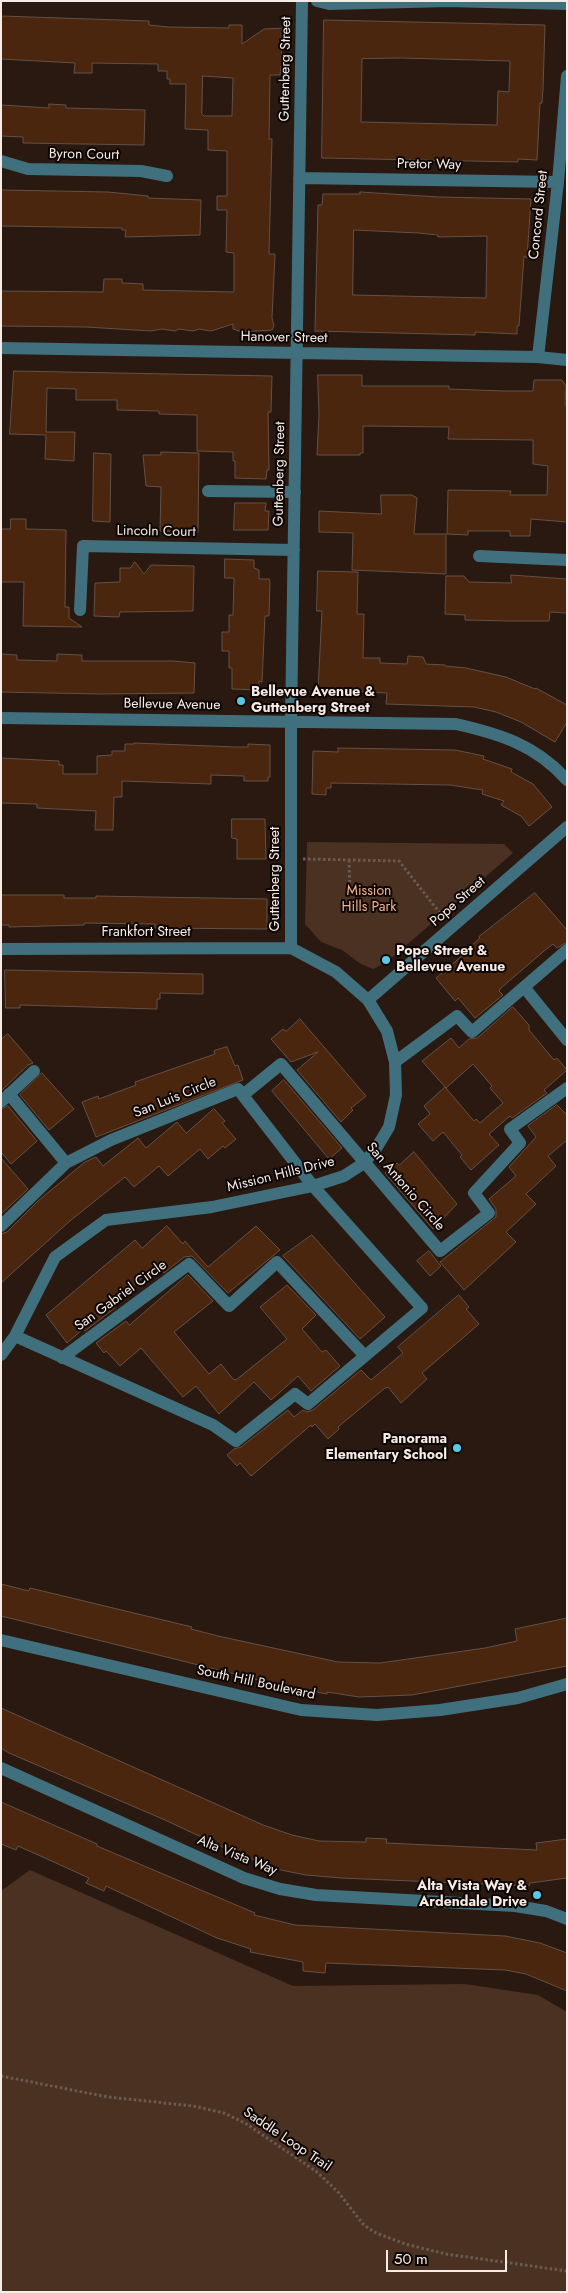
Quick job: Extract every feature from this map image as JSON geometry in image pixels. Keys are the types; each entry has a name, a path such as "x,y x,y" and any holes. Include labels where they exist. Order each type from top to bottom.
{"street":[{"name":"Guttenberg Street","path":"291,948 291,722 302,1"},
{"path":"317,1 329,4 448,1 567,4"},
{"name":"Concord Street","path":"538,357 558,182 567,76"},
{"name":"Byron Court","path":"1,161 28,170 141,171 167,176"},
{"name":"Pretor Way","path":"299,178 558,182"},
{"name":"Hanover Street","path":"1,348 538,357 567,360"},
{"path":"208,491 295,492"},
{"name":"Lincoln Court","path":"80,610 83,546 294,550"},
{"path":"479,556 567,560"},
{"name":"Bellevue Avenue","path":"1,718 456,724 495,733 527,746 556,768 567,780"},
{"name":"Pope Street","path":"368,1000 567,827"},
{"name":"Frankfort Street","path":"1,949 291,948"},
{"name":"Mission Hills Drive","path":"1,1355 15,1336 55,1257 106,1220 212,1207 313,1186 344,1176 364,1163 377,1148 389,1127 396,1095 395,1062 387,1031 368,1000 336,972 291,948"},
{"path":"395,1062 457,1016 472,1032 567,950"},
{"path":"524,987 567,1040"},
{"name":"San Antonio Circle","path":"243,1095 281,1064 440,1252 489,1213 474,1193 520,1143 510,1129 567,1088"},
{"path":"34,1071 5,1098 66,1163"},
{"name":"San Luis Circle","path":"1,1226 66,1163 111,1140 238,1089 243,1095"},
{"path":"15,1336 213,1425 236,1441 295,1394 308,1404 422,1308 313,1186 243,1095"},
{"name":"San Gabriel Circle","path":"62,1358 189,1264 229,1306 277,1262 364,1355"},
{"name":"South Hill Boulevard","path":"1,1640 301,1710 377,1715 440,1710 518,1698 567,1684"},
{"name":"Alta Vista Way","path":"1,1768 244,1878 280,1889 316,1895 515,1906 546,1911 567,1919"}],"path":[{"path":"290,858 398,861 451,928"},
{"path":"349,860 350,892"},
{"name":"Saddle Loop Trail","path":"1,2076 100,2096 193,2106 224,2113 246,2123 316,2172 339,2193 363,2224 374,2232 405,2244 446,2254 567,2271"}],"green space":[{"name":"Mission Hills Park","path":"307,842 504,844 513,853 387,962 373,969 361,964 342,950 321,942 305,924"},
{"path":"30,1870 293,1986 465,1984 538,1995 567,2012 567,2292 1,2292 1,1891"}],"building":[{"path":"1,16 149,21 149,25 168,27 229,28 229,25 242,25 242,44 264,29 287,28 281,36 282,60 284,62 280,75 270,75 269,139 272,139 269,254 275,254 272,318 274,326 272,330 242,332 233,329 233,324 211,331 199,329 193,331 162,329 151,331 86,327 1,326 1,291 103,292 104,279 122,279 122,283 143,284 143,290 234,292 234,253 226,252 227,210 217,210 217,196 227,196 227,151 208,150 208,130 185,129 186,84 170,84 170,79 167,79 167,71 158,71 158,64 92,63 92,73 74,73 75,63 1,59","holes":["203,76 233,78 232,116 204,116 202,114"]},
{"path":"324,20 545,25 543,89 542,103 540,103 537,160 518,159 518,162 322,158","holes":["402,58 510,61 509,92 498,91 497,125 361,122 362,59"]},
{"path":"49,104 66,105 66,108 145,110 144,145 23,143 23,137 1,136 1,105 49,108"},
{"path":"1,190 108,192 148,196 148,198 201,200 200,235 125,237 126,230 122,230 122,228 1,226"},
{"path":"360,192 439,197 531,199 527,258 524,256 517,334 475,332 475,335 315,331 318,205 322,205 323,194 360,194","holes":["354,230 438,235 438,237 487,236 486,298 353,295"]},
{"path":"14,371 272,376 271,412 268,412 269,470 267,470 266,479 235,478 233,452 197,451 197,415 159,414 159,411 117,410 117,400 76,400 76,389 47,388 46,432 75,432 74,461 45,459 46,435 10,434"},
{"path":"318,375 362,375 362,386 449,386 449,389 504,391 533,391 534,380 562,380 566,386 565,405 567,405 567,522 531,519 530,536 510,536 510,531 468,531 468,535 447,534 448,490 511,491 510,495 547,495 548,466 533,464 533,440 448,439 449,427 363,426 363,453 360,453 360,455 317,455"},
{"path":"161,452 199,453 198,532 160,531 161,487 146,486 143,455 161,455"},
{"path":"94,453 111,454 110,522 93,521"},
{"path":"381,495 412,495 417,498 414,534 446,534 446,574 352,570 353,533 319,532 319,511 381,514"},
{"path":"235,503 266,503 265,511 269,511 268,530 234,530"},
{"path":"11,519 26,519 26,529 66,530 65,607 69,607 69,618 82,627 23,626 24,582 1,582 1,529 10,529"},
{"path":"225,559 254,560 254,568 259,570 259,579 269,579 270,582 269,616 265,616 262,682 259,681 259,690 232,689 232,668 229,668 229,651 222,651 222,632 229,632 229,615 233,615 234,578 225,578"},
{"path":"135,562 144,574 151,565 194,566 193,611 120,612 119,617 94,616 95,583 120,582 120,568 130,568"},
{"path":"318,571 358,572 357,614 364,614 363,658 380,658 380,663 407,664 408,656 423,657 426,664 466,668 506,677 536,688 567,705 567,722 555,742 521,722 496,712 474,707 386,704 387,693 318,690 322,611 317,611"},
{"path":"511,575 567,579 567,613 550,612 549,621 465,620 465,615 445,614 446,576 464,576 469,582 511,583"},
{"path":"1,654 17,655 17,660 57,661 57,654 82,655 82,661 173,661 195,663 194,693 1,692"},
{"path":"125,744 236,747 248,747 248,744 270,745 270,777 268,777 268,781 244,781 244,776 211,775 211,784 122,781 122,797 114,797 113,830 95,830 96,811 37,808 37,804 1,803 1,758 59,761 59,765 63,765 63,774 97,774 97,756 112,755 112,751 125,751"},
{"path":"338,748 455,750 484,756 483,759 512,769 511,772 533,784 552,807 529,826 521,816 501,805 504,801 482,794 483,790 450,785 331,783 331,788 326,788 326,795 312,794 313,751 338,752"},
{"path":"232,819 265,819 266,859 237,859 237,839 232,838"},
{"path":"535,893 567,930 567,942 557,948 553,944 544,951 501,988 499,991 503,995 475,1018 458,998 455,1001 436,978 463,955 479,937"},
{"path":"1,895 64,895 64,898 96,898 96,896 267,899 267,929 155,928 155,924 85,923 84,925 9,927 9,925 1,925"},
{"path":"5,970 203,974 203,994 160,993 160,999 157,999 157,1009 20,1005 20,1008 6,1008"},
{"path":"513,1007 529,1025 529,1030 554,1060 557,1058 567,1070 544,1090 547,1093 512,1118 510,1116 489,1134 499,1145 471,1170 460,1157 462,1155 443,1132 433,1141 418,1124 430,1114 424,1106 445,1087 474,1121 476,1119 480,1123 503,1103 490,1088 492,1086 473,1064 446,1088 422,1061 451,1038 459,1048 469,1039 477,1038"},
{"path":"300,1019 366,1096 351,1108 353,1110 341,1122 297,1070 318,1052 291,1062 271,1039 283,1029 286,1031"},
{"path":"8,1034 33,1063 28,1065 1,1091 1,1040"},
{"path":"227,1047 235,1066 238,1065 243,1080 96,1137 82,1102 98,1096 99,1099 136,1085 135,1082 215,1054 214,1051"},
{"path":"42,1073 74,1109 49,1130 20,1095"},
{"path":"284,1080 342,1148 329,1159 272,1091"},
{"path":"557,1105 567,1115 567,1140 548,1156 556,1166 526,1194 536,1204 506,1232 516,1242 464,1290 440,1262 496,1217 496,1209 489,1199 516,1176 509,1167 536,1137 528,1126"},
{"path":"8,1106 37,1141 11,1164 1,1152 1,1110"},
{"path":"214,1109 225,1121 222,1123 236,1139 225,1148 223,1146 208,1159 200,1149 168,1176 159,1166 134,1187 125,1177 71,1220 1,1283 1,1234 7,1232 38,1201 85,1162 96,1157 103,1166 138,1138 146,1148 177,1122 186,1133"},
{"path":"414,1152 457,1204 433,1229 385,1173 397,1163 399,1165"},
{"path":"1,1158 28,1189 1,1214"},
{"path":"167,1226 183,1244 185,1241 208,1267 256,1226 280,1250 228,1293 192,1256 184,1257 164,1273 157,1265 112,1304 115,1308 85,1331 83,1329 67,1343 46,1315 135,1240 142,1248"},
{"path":"312,1235 385,1317 360,1339 283,1256"},
{"path":"429,1251 441,1266 430,1276 417,1261"},
{"path":"188,1275 213,1301 174,1332 209,1374 221,1364 233,1379 236,1380 287,1339 260,1307 287,1285 316,1315 302,1329 322,1352 326,1350 340,1366 311,1391 298,1376 271,1400 254,1382 219,1414 196,1386 183,1397 141,1348 120,1366 106,1351 104,1353 96,1343 126,1321 129,1325"},
{"path":"459,1295 469,1307 466,1309 479,1324 422,1373 427,1379 401,1403 388,1387 385,1388 338,1427 339,1429 328,1439 315,1424 312,1427 311,1425 251,1476 240,1463 237,1466 227,1455 234,1449 241,1447 288,1410 294,1417 303,1410 307,1412 313,1410 361,1370 371,1380 403,1353 398,1347"},
{"path":"1,1584 29,1591 30,1588 192,1627 191,1629 218,1636 338,1662 380,1663 485,1648 517,1641 515,1629 567,1618 567,1666 412,1695 359,1697 327,1692 327,1694 279,1685 1,1616"},
{"path":"1,1708 263,1825 292,1835 319,1841 366,1842 366,1838 387,1839 386,1843 537,1850 536,1843 567,1839 567,1878 530,1883 529,1886 341,1878 306,1875 281,1870 231,1851 165,1820 9,1753 1,1748"},
{"path":"1,1802 97,1844 97,1846 255,1913 254,1915 295,1925 505,1936 540,1943 567,1953 567,1991 526,1974 505,1970 326,1963 325,1973 303,1971 303,1962 250,1952 251,1949 217,1938 106,1886 104,1891 86,1883 89,1878 18,1846 16,1850 1,1844"}],"place":[{"name":"Bellevue Avenue & Guttenberg Street","path":"241,701"},
{"name":"Pope Street & Bellevue Avenue","path":"386,960"},
{"name":"Panorama Elementary School","path":"457,1448"},
{"name":"Alta Vista Way & Ardendale Drive","path":"537,1895"}]}
